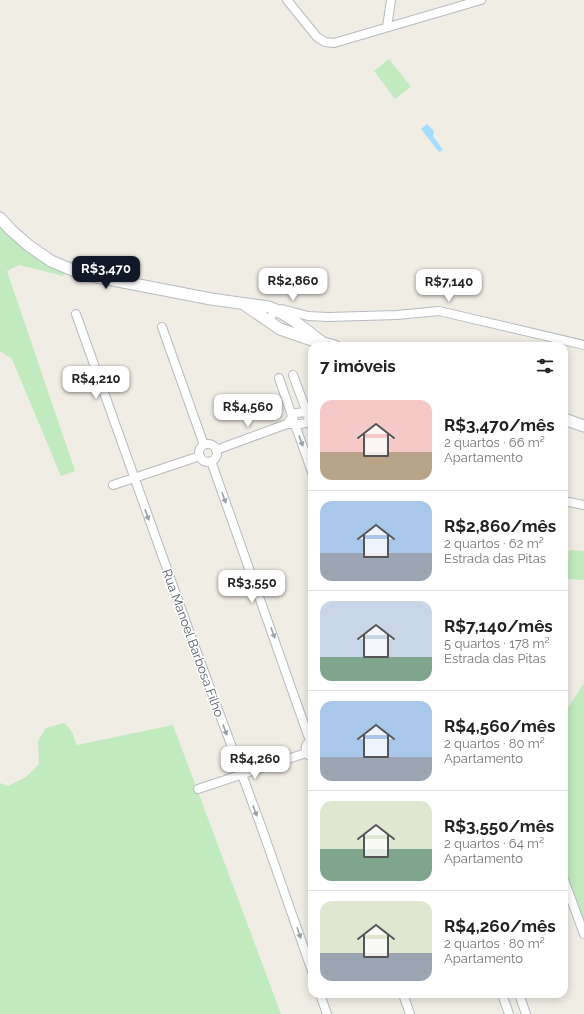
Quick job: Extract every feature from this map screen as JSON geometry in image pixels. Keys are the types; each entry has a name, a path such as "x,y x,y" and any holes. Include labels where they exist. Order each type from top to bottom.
{"street":[{"path":"387,27 391,0"},
{"path":"291,1 317,37 325,42 334,43 481,0"},
{"path":"0,218 28,245 52,261 82,274 211,299 269,307 295,322 322,342"},
{"path":"241,303 286,332 320,342"},
{"path":"268,321 273,312 282,309 308,316 328,317 439,311 584,345"},
{"name":"Rua Manoel Barbosa Filho","path":"76,314 308,960"},
{"path":"286,332 295,322 308,316"},
{"path":"162,326 204,445"},
{"path":"293,375 308,416"},
{"path":"279,378 291,422 308,462"},
{"path":"216,450 291,422 296,413 308,419"},
{"path":"568,420 584,426"},
{"path":"204,445 212,445 216,450 216,456 211,461 204,461 200,456 199,451 204,445"},
{"path":"113,485 200,456"},
{"path":"211,461 308,733"},
{"path":"568,502 584,505"},
{"path":"198,789 241,774 308,755"},
{"path":"568,891 584,934"},
{"path":"321,998 327,1014"},
{"path":"404,998 410,1014"},
{"path":"503,998 509,1014"},
{"path":"520,998 526,1014"}],"green space":[{"path":"389,59 411,87 395,99 374,71"},
{"path":"0,224 66,271 63,276 19,265 7,271 75,471 61,476 12,359 0,351"},
{"path":"569,550 584,551 584,580 568,579"},
{"path":"584,683 584,922 568,877 568,708"},
{"path":"64,723 72,731 77,745 173,725 281,1014 0,1014 0,783 8,786 26,777 39,764 38,741 46,728"}],"water":[{"path":"427,124 434,131 433,136 443,150 439,152 421,129"}]}
